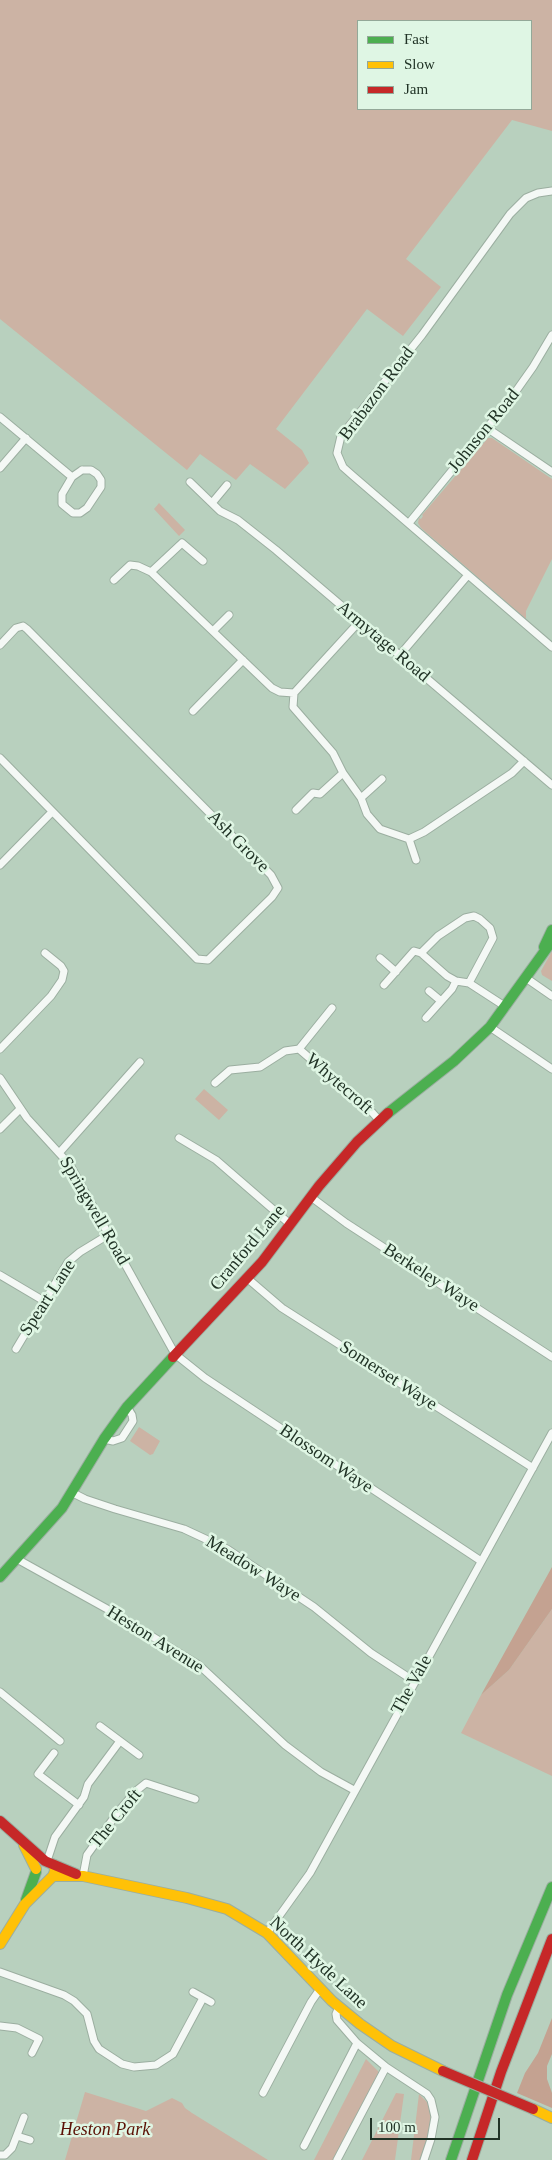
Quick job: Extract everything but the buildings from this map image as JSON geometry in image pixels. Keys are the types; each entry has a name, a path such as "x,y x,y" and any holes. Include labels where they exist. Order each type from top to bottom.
{"main road":[{"name":"Cranford Lane","path":"540,957 552,930"},
{"name":"Cranford Lane","path":"0,1577 51,1522 73,1493 104,1439 127,1407 247,1278 311,1197 379,1120 454,1061 490,1027 552,941"},
{"name":"North Hyde Lane","path":"0,1821 24,1844 49,1862 81,1876 187,1898 227,1910 267,1933 339,2007 392,2046 552,2118"},
{"path":"24,1844 36,1871 42,1879 50,1878"},
{"path":"0,1944 25,1904 55,1871 49,1862 39,1863 25,1904"},
{"name":"North Hyde Lane","path":"50,1878 81,1876"},
{"path":"451,2160 507,1995 552,1887"},
{"path":"472,2160 524,2010 552,1939"},
{"path":"524,2010 552,1954"}],"street":[{"name":"Brabazon Road","path":"552,191 538,193 526,198 510,214 422,335 341,436 337,453 343,467 552,647"},
{"name":"Johnson Road","path":"409,523 487,428 533,367 552,335"},
{"path":"0,417 72,477"},
{"path":"487,428 552,472"},
{"path":"0,468 26,438"},
{"path":"82,470 91,470 101,480 100,491 80,513 73,514 62,504 62,494 72,477 82,470"},
{"name":"Armytage Road","path":"190,482 220,511 238,520 276,550 552,785"},
{"path":"212,503 227,485"},
{"path":"151,572 182,543 203,561"},
{"path":"114,580 130,565 138,566 151,572 272,688 280,692 294,693"},
{"path":"399,656 468,575"},
{"path":"213,631 229,616"},
{"path":"359,622 294,693 294,707 333,753 343,773 361,798 367,814 380,829 409,839 424,832 512,773 524,761"},
{"name":"Ash Grove","path":"0,644 16,628 23,626 28,629 271,876 278,888 272,897 208,960 197,960 0,758"},
{"path":"193,711 243,660"},
{"path":"296,810 313,792 320,794 343,773"},
{"path":"361,798 382,779"},
{"path":"0,865 52,812"},
{"path":"409,839 416,860"},
{"path":"421,953 438,936 465,918 474,916 480,919 490,928 493,938 470,983"},
{"path":"384,985 414,952 421,953 447,976 456,981 470,983 506,1007"},
{"path":"0,1049 31,1018 62,980 64,971 61,966 45,953"},
{"path":"380,958 396,972"},
{"path":"526,978 552,996"},
{"path":"426,1018 456,981"},
{"path":"429,991 441,1001"},
{"name":"Whytecroft","path":"215,1083 230,1070 260,1067 285,1051 299,1049 332,1008"},
{"path":"490,1027 552,1069"},
{"name":"Whytecroft","path":"299,1049 370,1110 379,1120"},
{"path":"60,1152 140,1062"},
{"name":"Springwell Road","path":"0,1078 35,1128 60,1152 70,1165 175,1354"},
{"path":"0,1129 20,1109"},
{"path":"179,1138 212,1156 291,1224"},
{"name":"Berkeley Waye","path":"311,1197 346,1223 552,1357"},
{"name":"Speart Lane","path":"16,1349 68,1262 80,1252 108,1235"},
{"path":"0,1275 44,1300"},
{"name":"Somerset Waye","path":"247,1278 282,1308 533,1468"},
{"name":"Blossom Waye","path":"175,1354 204,1378 480,1561"},
{"name":"The Vale","path":"267,1933 310,1873 552,1433"},
{"name":"Meadow Waye","path":"73,1493 84,1499 184,1529 227,1549 314,1608 371,1653 414,1681"},
{"name":"Heston Avenue","path":"17,1559 109,1610 199,1665 285,1745 321,1772 354,1790"},
{"path":"0,1692 60,1741"},
{"path":"100,1726 139,1756"},
{"path":"49,1862 55,1837 84,1798 88,1784 120,1741"},
{"path":"54,1753 38,1774 79,1805"},
{"name":"The Croft","path":"81,1876 87,1854 118,1812 146,1783 195,1799"},
{"path":"0,1972 64,1995 74,2001 86,2014 99,2050 122,2064 134,2067 156,2065 173,2054 203,1998"},
{"path":"263,2093 311,2002 320,1989"},
{"path":"193,1992 211,2002"},
{"path":"339,2007 336,2014 337,2020 357,2043 386,2067 427,2094 431,2100 435,2117 431,2139 424,2160"},
{"path":"0,2026 17,2028 39,2039 32,2053"},
{"path":"304,2146 357,2043"},
{"path":"337,2160 386,2067"},
{"path":"0,2155 5,2154 12,2148 24,2117"},
{"path":"17,2136 30,2140"}],"green space":[{"path":"0,0 552,0 552,131 512,120 406,259 441,287 403,336 367,309 276,429 302,450 309,463 285,489 250,464 236,480 200,454 187,470 0,319"},
{"path":"488,438 492,438 552,479 552,559 526,611 526,619 421,528 418,523 419,518 421,519 422,515"},
{"path":"159,503 185,530 179,536 154,509"},
{"path":"552,951 552,981 542,975 541,971"},
{"path":"204,1089 228,1110 219,1120 195,1099"},
{"path":"139,1427 160,1441 153,1454 150,1455 130,1441"},
{"path":"552,1609 552,1776 461,1733 481,1695 509,1670"},
{"path":"366,2059 379,2072 334,2160 314,2160"},
{"name":"Heston Park","path":"85,2092 146,2111 172,2098 182,2103 192,2113 268,2160 65,2160"},
{"path":"396,2093 404,2094 395,2160 362,2160"},
{"path":"419,2094 430,2107 431,2126 421,2160 411,2160"}],"shaded area":[{"path":"552,1567 552,1609 509,1670 481,1695"},
{"path":"552,2018 552,2054 547,2066 547,2079 552,2093 552,2108 517,2093 525,2073 538,2053"}],"traffic: fast":[{"path":"544,947 552,930"},
{"path":"388,1113 454,1061 490,1027 552,941"},
{"path":"0,1577 62,1508 104,1439 127,1407 173,1357"},
{"path":"26,1900 36,1872"},
{"path":"451,2160 507,1995 552,1887"}],"traffic: slow":[{"path":"24,1845 36,1869"},
{"path":"0,1944 25,1904 53,1876 55,1871 54,1865"},
{"path":"53,1876 83,1876 187,1898 227,1909 267,1933 332,2001 360,2024 392,2046 443,2071"},
{"path":"533,2109 552,2118"}],"traffic: jam":[{"path":"173,1357 262,1262 319,1186 357,1142 388,1113"},
{"path":"0,1821 45,1861 76,1874"},
{"path":"472,2160 501,2072 552,1939"},
{"path":"443,2071 533,2109"}]}
